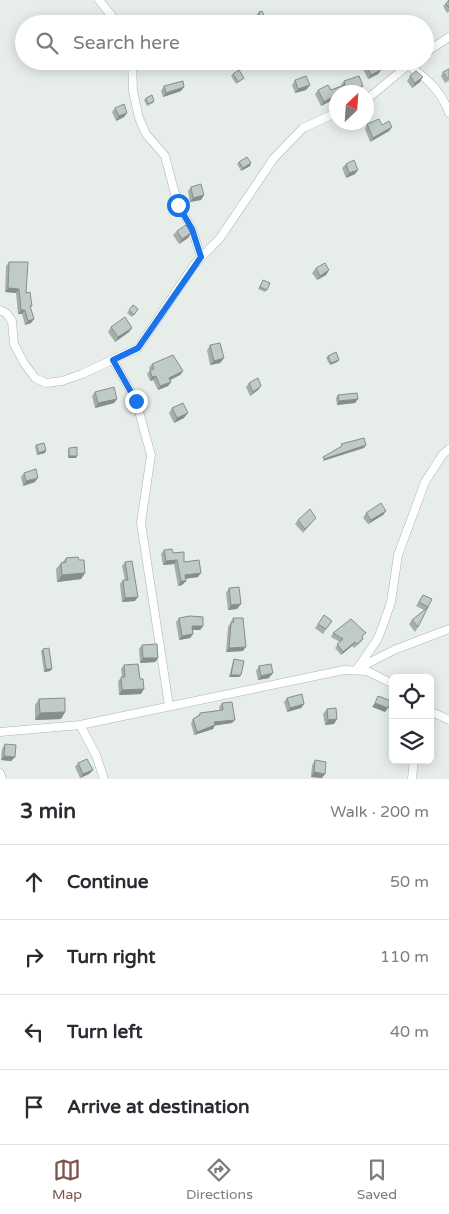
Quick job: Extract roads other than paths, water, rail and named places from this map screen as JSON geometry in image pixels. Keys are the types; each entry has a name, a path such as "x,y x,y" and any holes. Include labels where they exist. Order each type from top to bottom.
{"street":[{"path":"99,0 111,15"},
{"path":"434,47 449,37"},
{"path":"132,70 133,91 139,118 146,134 165,156 178,205 192,229 201,257"},
{"path":"374,93 402,70"},
{"path":"417,70 440,93 449,113"},
{"path":"0,310 6,313 12,321 14,344 35,378 46,382 62,381 138,348 201,257 220,238 274,158 304,128 329,116"},
{"path":"113,360 136,401 151,455 141,523 169,706"},
{"path":"357,669 377,640 382,628 391,602 398,555 425,482 443,454 449,449"},
{"path":"0,732 80,725 357,669 394,650 449,629"},
{"path":"357,669 367,671 389,682"},
{"path":"434,713 449,720"},
{"path":"80,725 96,755 104,779"},
{"path":"412,779 414,764"},
{"path":"0,773 2,779"}]}
